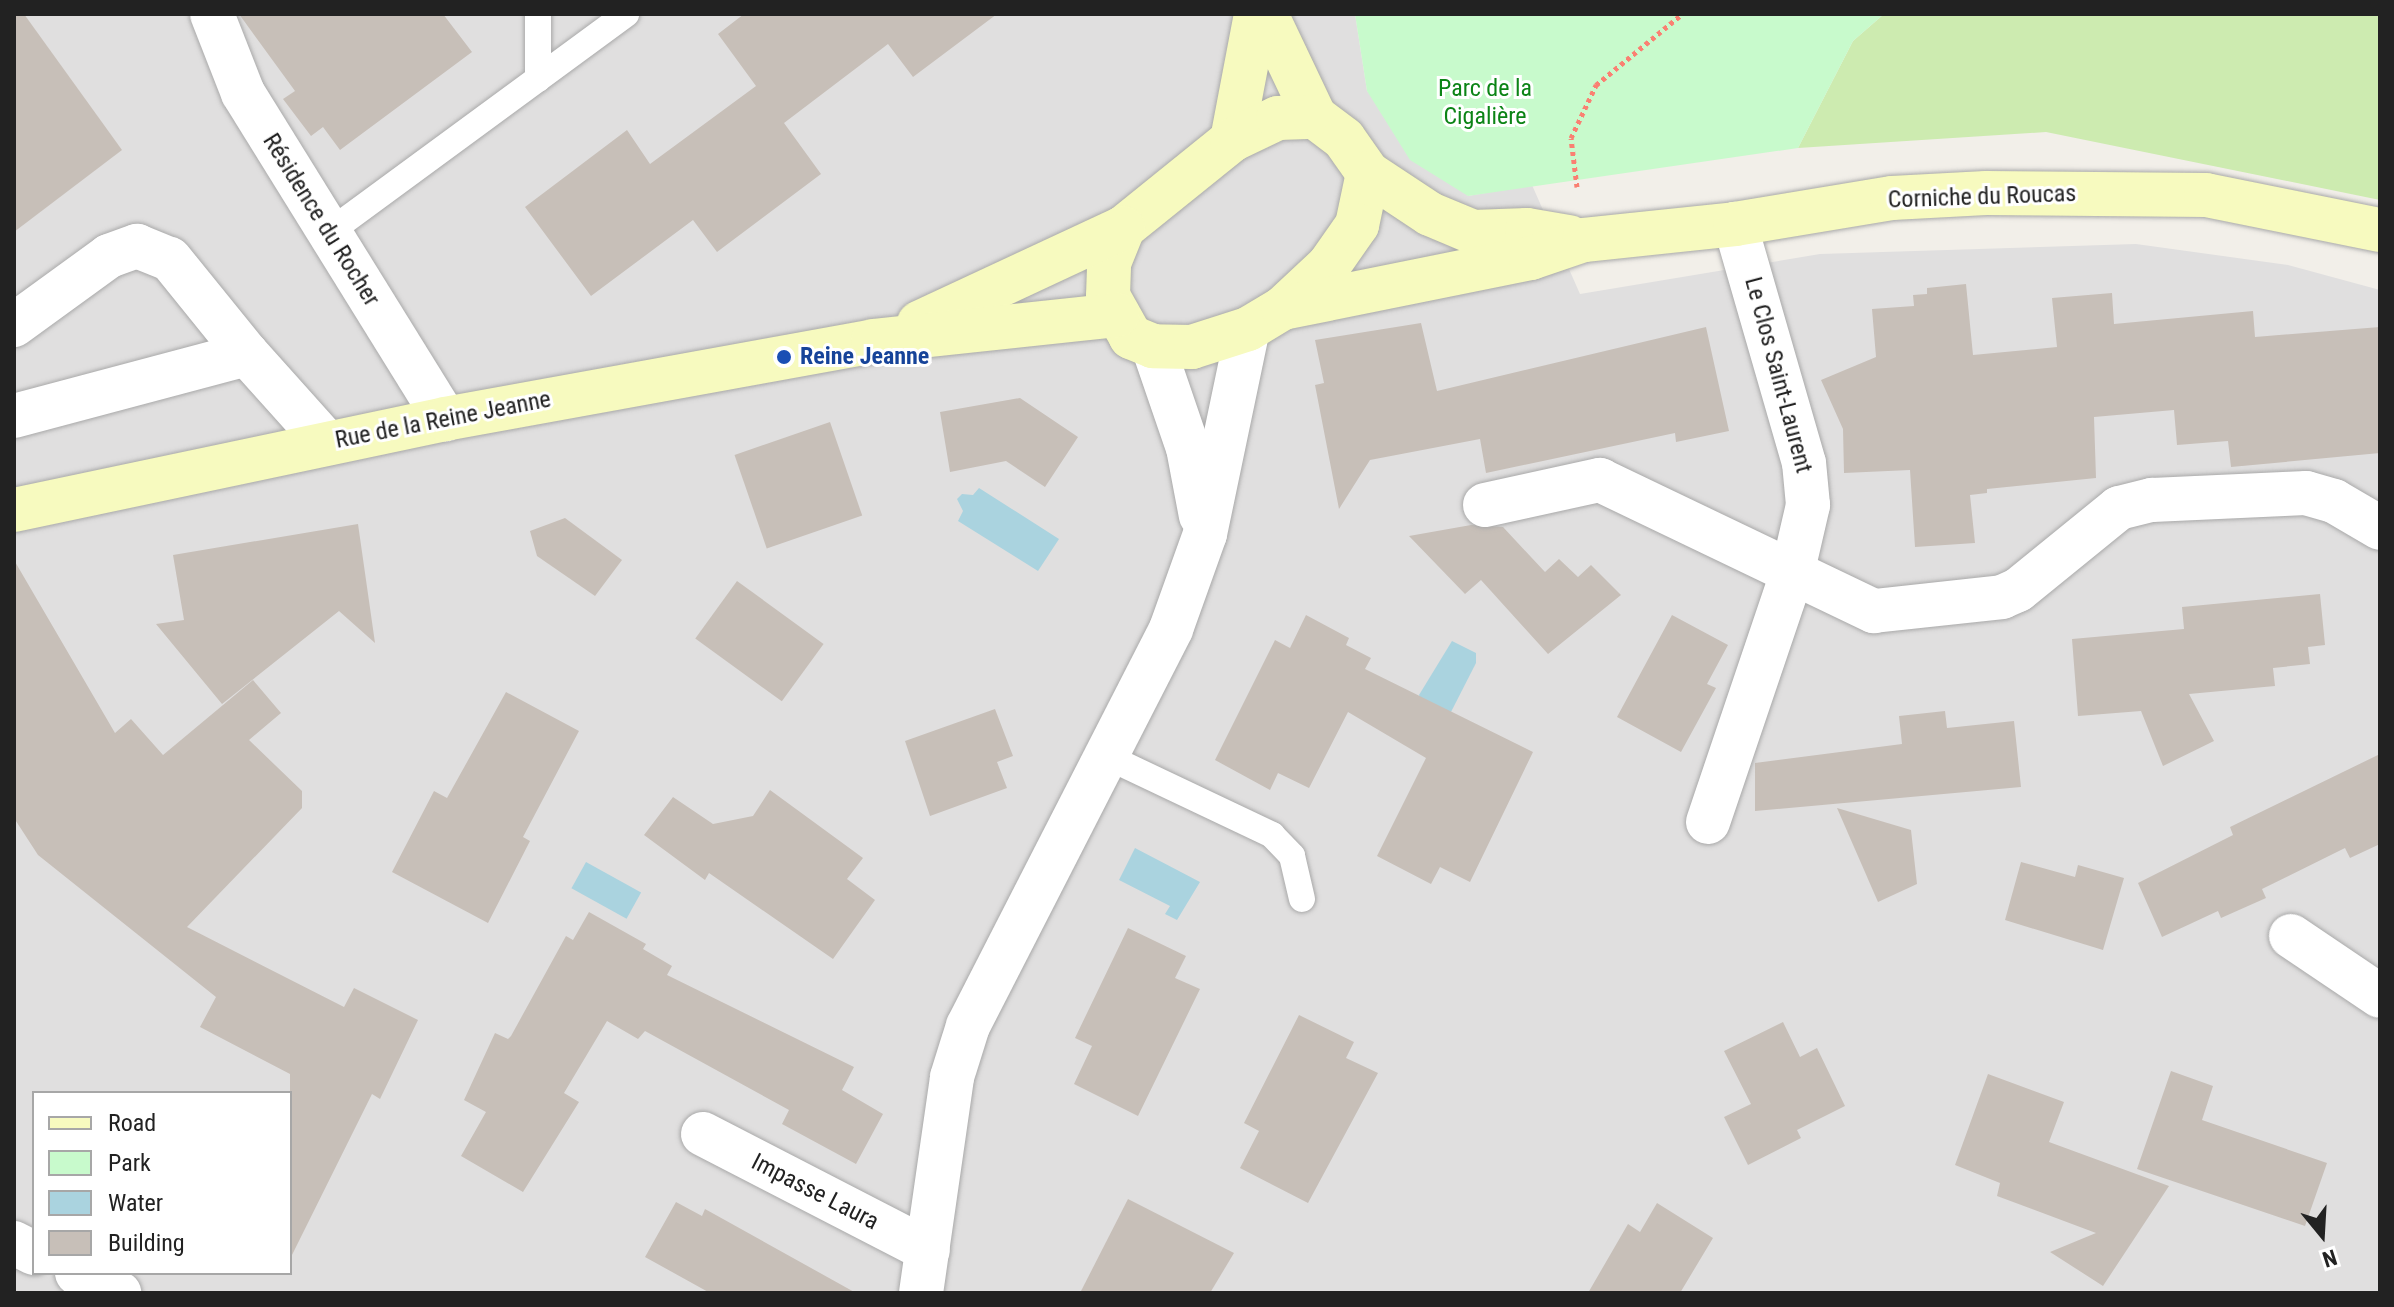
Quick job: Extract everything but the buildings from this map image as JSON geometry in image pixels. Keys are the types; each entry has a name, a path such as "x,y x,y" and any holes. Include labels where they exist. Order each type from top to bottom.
{"main road":[{"path":"1232,140 1256,14"},
{"path":"1266,14 1315,117 1344,139 1368,173 1357,225 1329,265 1266,318 1192,347 1153,346 1131,337 1108,296 1109,263 1123,228 1232,140 1278,118 1315,117"},
{"name":"Corniche du Roucas","path":"1368,173 1430,214 1473,232 1527,230 1584,240"},
{"name":"Corniche du Roucas","path":"1266,318 1531,258 1584,240 1735,224 1892,198 2068,192 2206,195 2380,230"},
{"name":"Rue de la Reine Jeanne","path":"873,341 968,305 1123,228"},
{"name":"Rue de la Reine Jeanne","path":"14,510 326,442 873,341 1118,315"}],"street":[{"name":"Résidence du Rocher","path":"212,14 243,93 445,419"},
{"name":"Le Clos Saint-Laurent","path":"1708,822 1792,574 1808,505 1808,482 1735,224"},
{"path":"14,325 109,256 137,246 170,259 247,354 326,442"},
{"path":"921,1293 952,1077 968,1026 1171,629 1205,534 1266,318"},
{"path":"1153,346 1188,448 1205,534"},
{"path":"14,416 247,354"},
{"path":"1485,505 1600,480 1874,611 2002,597 2018,590 2119,508 2152,500 2306,493 2334,501 2380,528"},
{"path":"2291,936 2380,996"},
{"name":"Impasse Laura","path":"703,1134 928,1250"},
{"path":"14,1243 32,1252"},
{"path":"81,1275 119,1293"}],"lane":[{"path":"538,14 538,79"},
{"path":"328,233 626,14"},
{"path":"1108,757 1272,835 1292,856 1302,899"}],"path":[{"path":"1584,240 1571,138 1596,85 1682,14"}],"shaded area":[{"path":"14,14 1355,14 1367,91 1468,196 1532,185 1580,294 1820,254 2136,244 2288,265 2380,290 2380,1293 14,1293"}],"green space":[{"name":"Parc de la Cigalière","path":"1355,14 1884,14 1853,41 1798,148 1468,196 1410,160 1367,91"},
{"path":"1884,14 2380,14 2380,200 2046,132 1798,148 1853,41"}],"water":[{"path":"979,488 1059,539 1038,571 958,521 963,511 957,499 962,494 973,495"},
{"path":"1452,641 1476,653 1476,663 1451,712 1423,706 1419,695"},
{"path":"1135,848 1200,882 1177,920 1165,914 1170,906 1119,880"},
{"path":"586,862 641,893 627,919 571,888"}],"place":[{"name":"Reine Jeanne","path":"784,357"}]}
